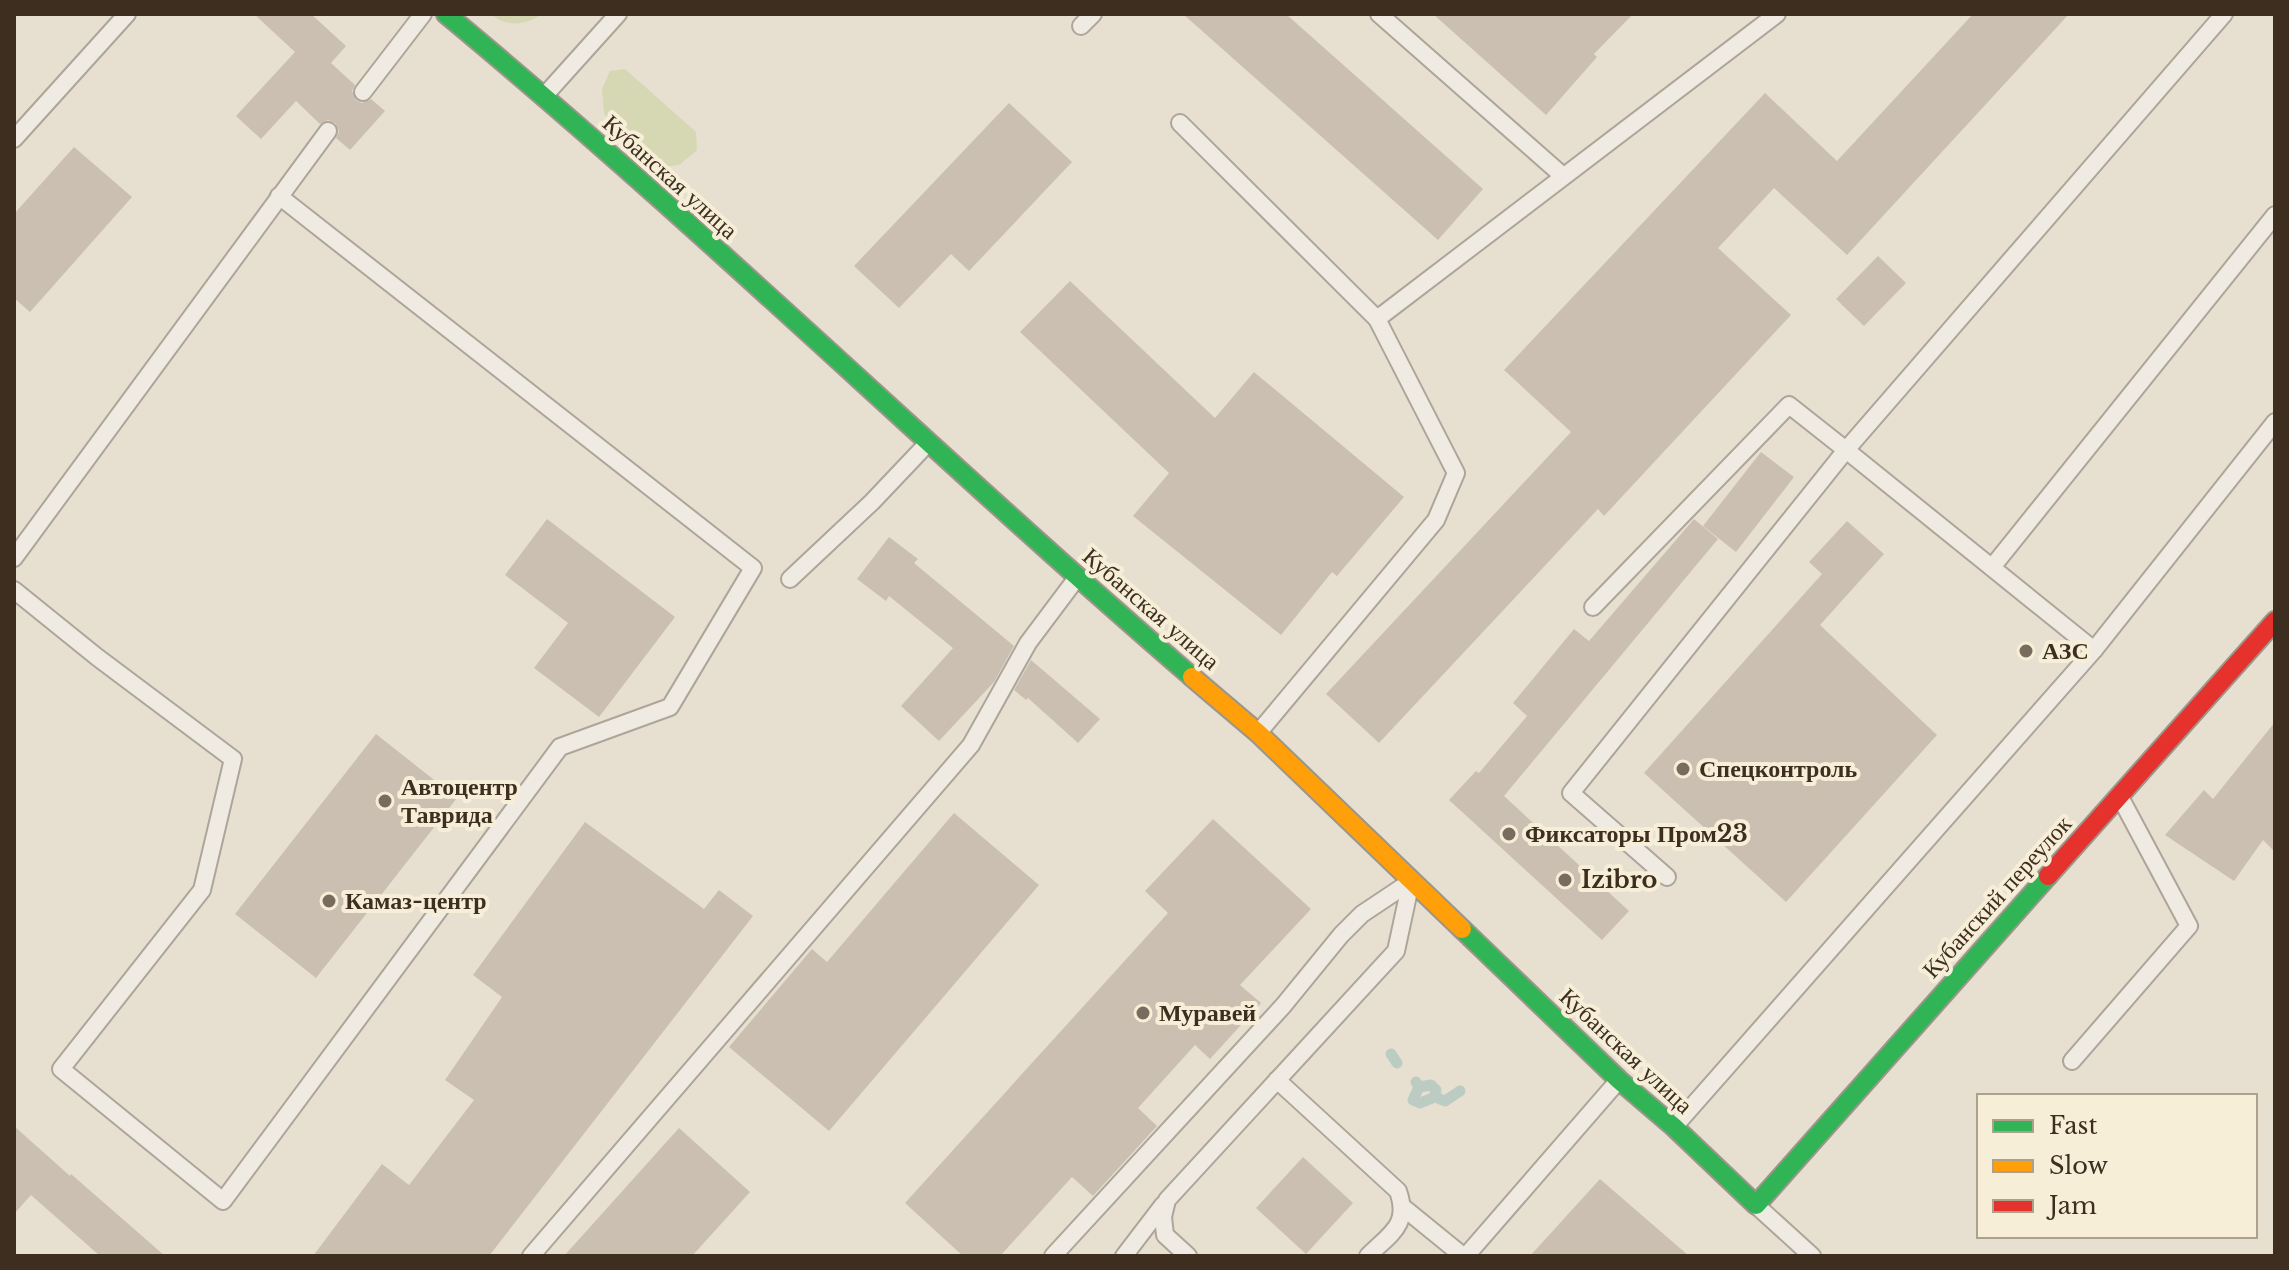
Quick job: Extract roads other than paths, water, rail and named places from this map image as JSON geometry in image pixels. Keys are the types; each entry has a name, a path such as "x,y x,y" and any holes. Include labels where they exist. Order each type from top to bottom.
{"main road":[{"name":"Кубанская улица","path":"446,14 544,95 1077,578 1258,733 1619,1080 1756,1205"},
{"name":"Кубанский переулок","path":"1756,1205 2119,796 2272,633"}],"lane":[{"path":"14,139 127,14"},
{"path":"363,92 423,14"},
{"path":"544,95 618,14"},
{"path":"1379,14 1563,176"},
{"path":"1377,319 1777,14"},
{"path":"1667,877 1571,793 1846,450 2224,14"},
{"path":"1180,123 1377,319 1456,473 1436,520 1258,733"},
{"path":"14,558 328,131"},
{"path":"14,590 233,759 202,890 61,1069 223,1201 560,747 670,707 753,568 279,196"},
{"path":"1993,566 2275,215"},
{"path":"1593,607 1789,405 2094,650"},
{"path":"1674,1127 2094,650 2275,422"},
{"path":"790,579 872,502 928,443"},
{"path":"531,1256 971,745 1028,643 1077,578"},
{"path":"2072,1061 2189,926 2119,796"},
{"path":"1124,1256 1167,1200 1396,951 1411,881"},
{"path":"1053,1256 1283,1006 1341,935 1362,914 1411,881"},
{"path":"1277,1080 1398,1191 1404,1208 1464,1256 1619,1080"},
{"path":"1167,1200 1163,1217 1165,1235 1188,1256"},
{"name":"Кубанская улица","path":"1756,1205 1812,1256"},
{"path":"1368,1256 1400,1223 1404,1208"}],"waterway":[{"path":"1391,1054 1397,1063"},
{"path":"1416,1082 1419,1087 1413,1100 1420,1103 1435,1097 1445,1101 1460,1091"},
{"path":"1419,1087 1431,1085 1436,1090 1435,1097"}],"place":[{"name":"АЗС","path":"2026,651"},
{"name":"Спецконтроль","path":"1683,769"},
{"name":"Автоцентр Таврида","path":"385,801"},
{"name":"Фиксаторы Пром23","path":"1509,834"},
{"name":"Izibro","path":"1565,880"},
{"name":"Камаз-центр","path":"329,901"},
{"name":"Муравей","path":"1143,1013"}]}
